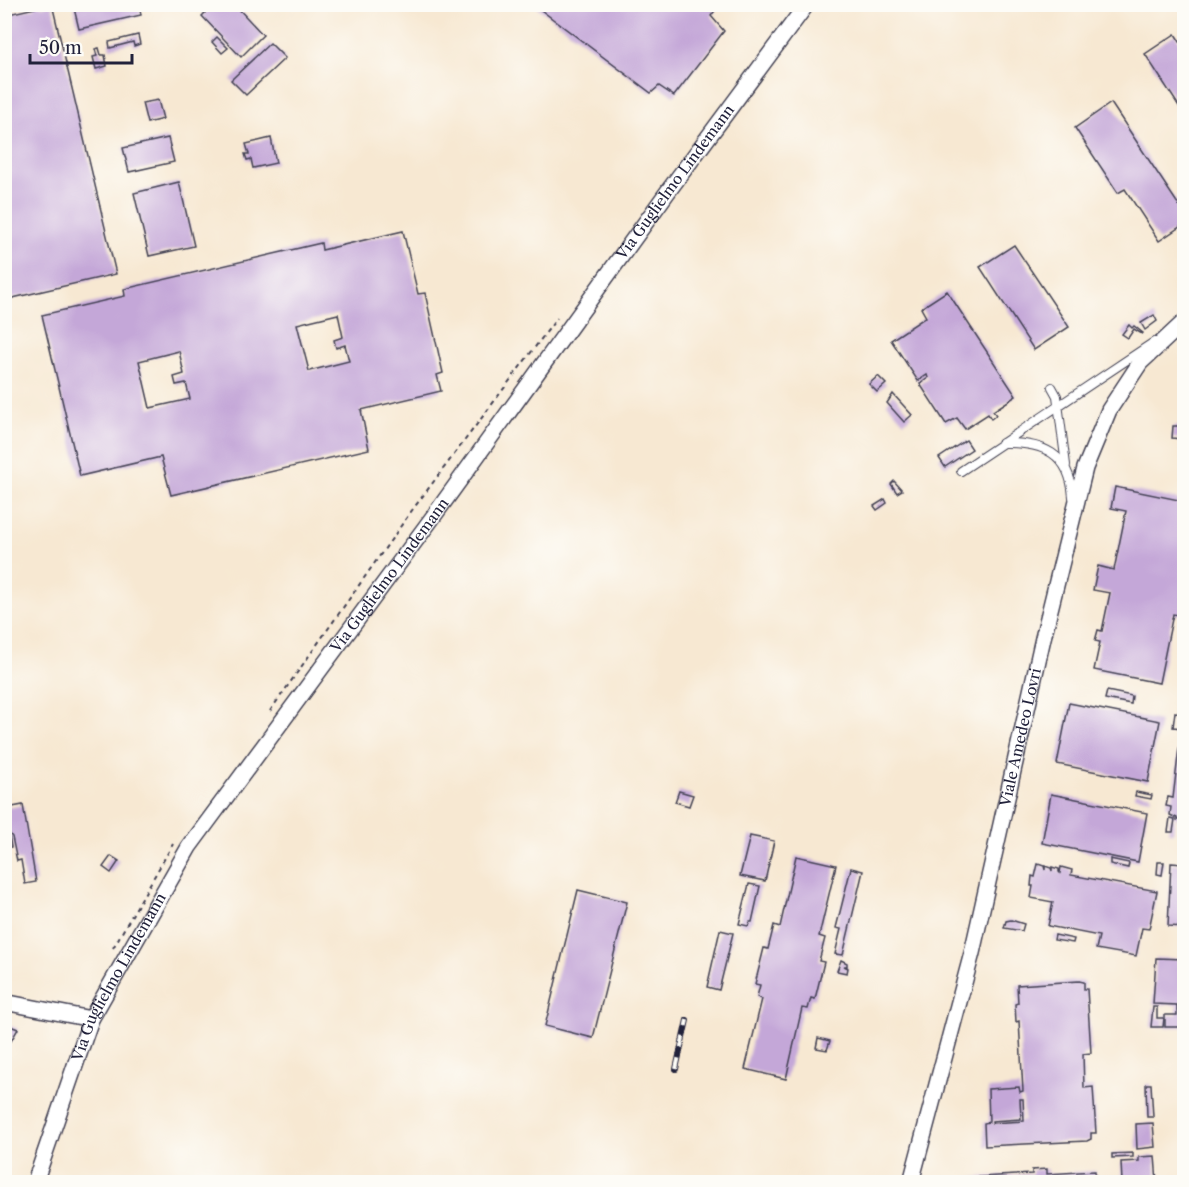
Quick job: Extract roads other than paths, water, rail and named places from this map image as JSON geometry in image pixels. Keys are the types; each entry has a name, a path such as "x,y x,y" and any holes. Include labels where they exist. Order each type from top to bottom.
{"street":[{"name":"Via Guglielmo Lindemann","path":"35,1182 91,1019 189,848 807,4"},
{"name":"Viale Amedeo Lovri","path":"911,1182 972,953 1074,507 1085,468 1109,410 1140,363 1182,323"},
{"path":"4,1002 91,1019"}],"lane":[{"path":"961,471 1182,323"},
{"path":"1052,387 1057,396 1066,467 1072,482 1074,507"},
{"path":"1003,443 1032,445 1058,458 1066,467"}],"railway":[{"path":"676,1069 687,1020"}]}
